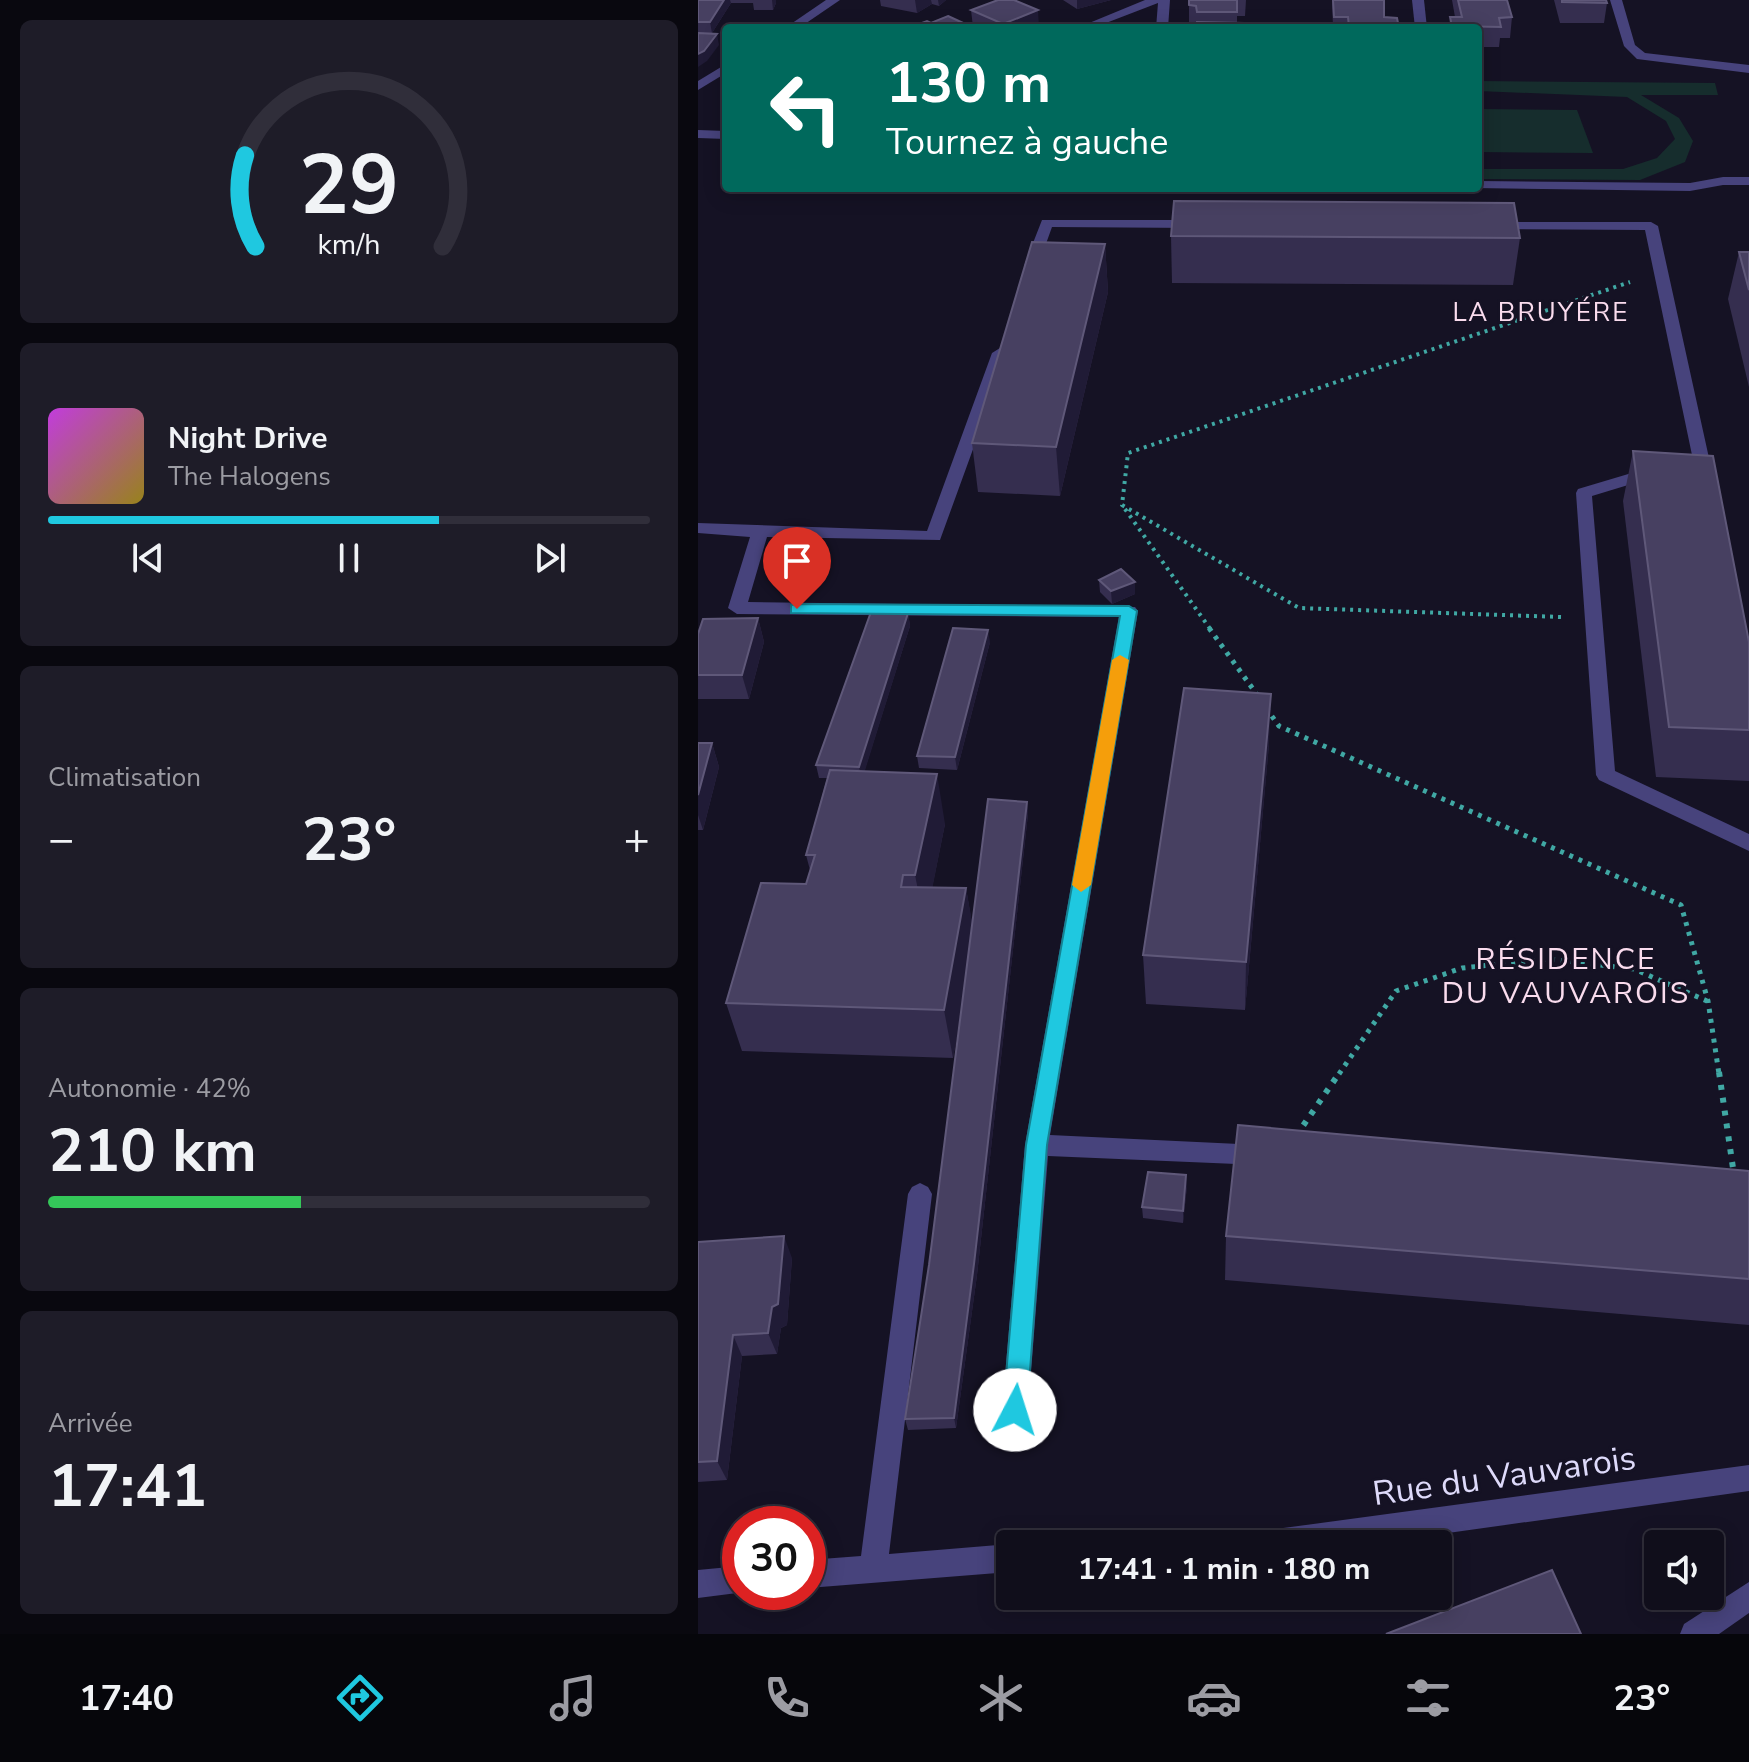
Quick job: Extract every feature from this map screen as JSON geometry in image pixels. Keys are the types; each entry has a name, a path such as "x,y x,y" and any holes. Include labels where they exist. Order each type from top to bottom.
{"street":[{"path":"797,24 834,0"},
{"path":"1093,24 1155,0"},
{"path":"1162,24 1164,0"},
{"path":"1418,0 1421,24"},
{"path":"1616,0 1630,46 1641,56 1749,69"},
{"path":"698,86 722,71"},
{"path":"698,134 722,135"},
{"path":"1482,185 1690,187 1723,181 1749,181"},
{"path":"1025,283 1047,223 1222,224"},
{"path":"1476,225 1651,226 1701,458 1584,493 1606,775 1749,843"},
{"path":"698,528 934,536 1004,343"},
{"path":"760,532 737,608 1129,611 1037,1145 1015,1410"},
{"path":"1037,1145 1281,1156"},
{"path":"873,1568 920,1194"},
{"name":"Rue du Vauvarois","path":"1371,1530 1749,1478"},
{"path":"826,1572 996,1559"},
{"path":"698,1584 722,1582"},
{"path":"1694,1634 1749,1596"}],"path":[{"path":"1661,271 1128,453 1122,505 1279,726 1681,905 1708,1001 1734,1175"},
{"path":"1122,505 1299,608 1593,618"},
{"path":"1281,1156 1396,991 1462,968 1549,959 1634,969 1708,1001"}],"green space":[{"path":"1482,81 1715,83 1718,95 1641,95 1679,118 1693,141 1685,162 1640,180 1482,179 1482,169 1623,169 1657,158 1675,139 1666,121 1627,97 1482,91"},
{"path":"1482,109 1577,110 1593,153 1482,152"}],"building":[{"path":"698,0 724,0 710,22 698,22"},
{"path":"998,0 1014,0 1038,10 1003,24 971,10"},
{"path":"1189,0 1237,0 1237,12 1197,12 1196,6 1189,5"},
{"path":"1333,0 1384,0 1384,17 1397,18 1398,24 1349,24 1348,17 1334,17"},
{"path":"1458,0 1507,0 1512,17 1499,18 1501,27 1452,24 1450,17 1462,17"},
{"path":"1606,0 1607,3 1562,2"},
{"path":"948,16 965,24 919,24"},
{"path":"1197,22 1244,23 1244,24"},
{"path":"698,33 717,34 698,54"},
{"path":"1174,201 1514,203 1520,238 1171,236"},
{"path":"1032,242 1105,244 1056,447 972,443"},
{"path":"1739,252 1749,252 1749,290"},
{"path":"1633,451 1713,456 1749,642 1749,730 1669,727"},
{"path":"1121,569 1135,582 1111,591 1099,580"},
{"path":"872,609 908,613 859,767 816,765"},
{"path":"758,618 742,675 698,675 698,634 703,619"},
{"path":"953,628 988,630 955,757 917,756"},
{"path":"1184,688 1271,694 1246,962 1143,955"},
{"path":"698,743 712,743 698,795"},
{"path":"830,770 937,774 915,875 903,875 901,887 966,888 944,1010 726,1003 761,883 806,884 815,855 806,855"},
{"path":"988,799 1027,802 954,1418 905,1419 929,1265"},
{"path":"1238,1125 1749,1171 1749,1279 1226,1236"},
{"path":"1148,1172 1186,1175 1183,1211 1142,1207"},
{"path":"784,1236 778,1304 772,1307 768,1333 733,1335 717,1461 698,1462 698,1242"},
{"path":"1552,1570 1581,1634 1386,1634"}],"slow traffic":[{"path":"1081,885 1120,660"}],"district":[{"name":"LA BRUYÉRE","path":"1541,312"},
{"name":"RÉSIDENCE DU VAUVAROIS","path":"1566,976"}],"route":[{"path":"797,609 1129,611 1037,1145 1015,1410"}]}
